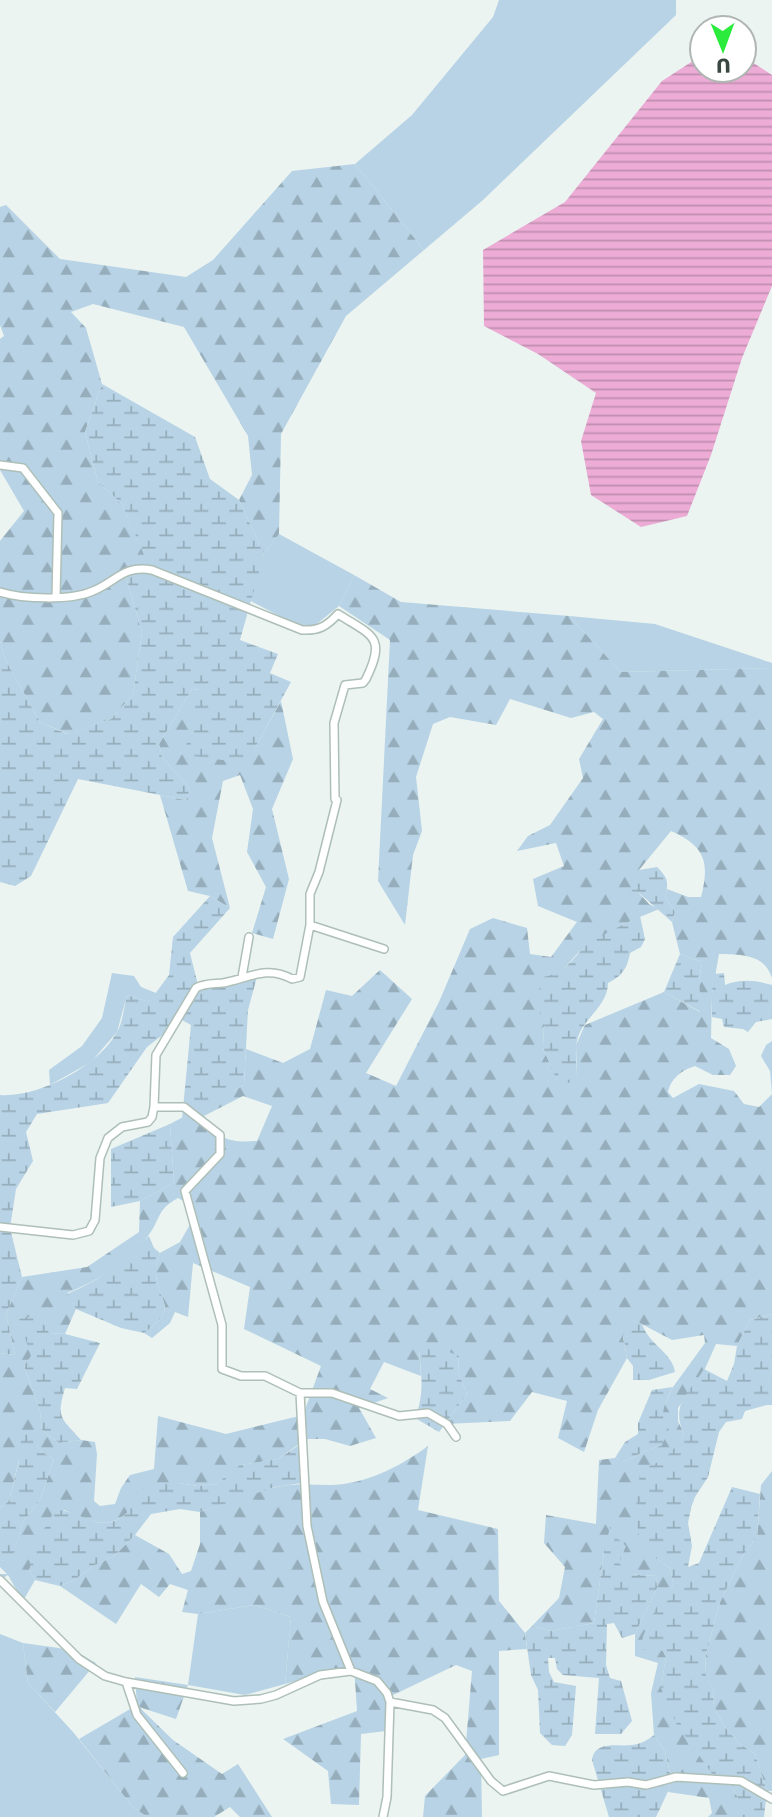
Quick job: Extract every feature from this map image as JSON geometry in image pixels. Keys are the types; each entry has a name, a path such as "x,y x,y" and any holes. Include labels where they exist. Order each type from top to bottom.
{"street":[{"path":"0,465 23,468 58,513 56,597"},
{"path":"0,592 34,598 91,592 121,573 138,568 152,570 302,630 317,631 338,614 374,637 377,649 373,665 363,683 345,685 334,723 337,800 319,872 310,894 310,925 300,977 292,979 281,973 262,972 196,988 156,1055 154,1107 148,1122 122,1127 108,1138 100,1158 95,1220 89,1231 73,1235 0,1227"},
{"path":"310,925 384,949"},
{"path":"242,977 249,936"},
{"path":"154,1107 184,1107 220,1135 220,1154 185,1191 222,1325 222,1369 242,1376 265,1376 300,1394 318,1391 332,1393 399,1416 428,1413 447,1424 456,1437"},
{"path":"300,1394 307,1525 323,1602 351,1671"},
{"path":"0,1580 79,1659 105,1676 126,1682 214,1699 250,1700 276,1695 330,1672 351,1671 377,1681 387,1693 390,1702 387,1797 383,1817"},
{"path":"126,1682 137,1715 183,1773"},
{"path":"390,1702 433,1710 445,1718 491,1781 503,1791 549,1776 594,1784 628,1782 646,1785 668,1778 690,1777 741,1781 772,1799"}],"green space":[{"path":"499,0 676,0 676,15 483,200 424,250 355,164 412,115 493,17"},
{"path":"355,164 424,250 346,316 281,434 279,534 264,554 239,500 252,475 248,436 184,327 93,304 71,312 86,328 102,384 85,432 98,482 122,504 149,565 124,570 142,632 133,695 111,719 68,734 40,722 5,659 0,641 0,541 24,511 0,470 0,339 4,336 0,325 0,207 6,205 60,259 186,277 213,260 292,171"},
{"path":"102,384 195,437 210,479 239,500 264,554 240,640 278,654 270,673 291,682 255,748 238,762 184,755 199,690 192,689 159,744 162,757 190,789 186,800 78,779 31,876 15,886 0,882 0,641 5,659 40,722 67,734 111,719 133,695 142,632 124,570 148,564 122,504 98,482 85,432"},
{"path":"279,534 354,575 339,606 308,631 249,600 264,554"},
{"path":"354,575 401,602 569,616 621,672 772,668 772,978 757,960 743,955 719,954 712,994 711,1038 729,1049 736,1066 730,1075 713,1075 695,1066 674,1079 668,1092 673,1098 699,1084 734,1091 744,1104 759,1107 772,1094 772,1314 750,1320 737,1346 716,1344 704,1371 678,1408 678,1421 684,1434 675,1450 656,1465 657,1559 670,1568 673,1583 663,1651 666,1657 661,1688 713,1775 728,1778 738,1798 738,1817 708,1817 712,1813 709,1798 668,1792 672,1782 665,1751 654,1735 651,1693 658,1663 635,1656 635,1634 657,1588 656,1576 629,1574 604,1552 594,1623 551,1631 532,1626 559,1598 565,1567 544,1543 546,1515 596,1524 599,1460 615,1458 626,1461 662,1445 662,1410 673,1387 705,1343 704,1335 672,1340 634,1320 623,1337 627,1358 598,1410 584,1452 558,1438 567,1401 532,1392 510,1421 445,1424 467,1394 458,1371 459,1357 419,1349 421,1376 384,1362 370,1389 388,1398 359,1408 376,1438 350,1446 325,1439 306,1439 278,1459 241,1465 216,1484 198,1486 179,1483 127,1503 127,1513 111,1522 96,1522 64,1510 29,1570 35,1580 23,1601 8,1575 0,1580 0,1574 7,1574 0,1567 0,1560 11,1561 23,1522 40,1500 54,1459 42,1452 26,1431 9,1501 0,1508 0,1353 15,1355 6,1314 22,1277 87,1267 139,1232 140,1201 174,1183 170,1124 244,1085 246,1049 283,1063 310,1049 326,990 352,996 380,970 412,999 366,1073 396,1086 439,1002 470,929 493,918 527,928 530,954 551,957 577,922 538,906 533,879 564,866 556,843 517,851 528,836 550,825 583,778 579,759 603,719 594,712 571,718 510,699 496,725 450,717 433,724 416,777 422,831 413,855 405,925 378,881 390,640 339,606","holes":["671,831 698,849 704,865 701,897 688,897 667,889 665,897 675,912 672,922 680,954 702,962 699,982 700,1012 664,992 585,1025 576,1045 577,1078 558,1082 543,1048 544,1024 555,975 593,942 620,926 659,909 649,904 638,892 639,870","243,1096 272,1106 257,1141 232,1140 219,1135 204,1116","178,1198 187,1203 192,1221 180,1242 160,1253 156,1267 157,1280 165,1309 156,1324 144,1333 152,1338 170,1323 175,1312 188,1317 193,1263 250,1287 244,1329 321,1366 303,1415 226,1434 158,1416 154,1469 130,1475 115,1504 100,1506 94,1501 97,1454 95,1442 81,1440 59,1443 42,1430 40,1411 24,1366 49,1333 65,1334 76,1309 67,1293 90,1283 122,1263 140,1246 162,1211"]},
{"path":"569,616 655,624 772,663 772,668 621,672"},
{"path":"192,689 199,690 255,748 281,701 293,759 272,809 289,879 273,939 252,933 266,887 247,852 253,809 240,775 223,781 212,838 230,908 210,896 188,891 160,795 186,800 190,789 162,757 159,744"},
{"path":"657,867 667,880 665,897 675,912 672,922 638,892 630,891 639,870"},
{"path":"210,896 230,908 190,953 198,985 257,977 248,1010 244,1085 182,1119 191,1025 182,1020 147,1047 108,1103 37,1114 26,1132 33,1161 16,1189 10,1228 22,1277 6,1314 15,1355 0,1353 0,1095 15,1095 49,1085 82,1068 96,1057 119,1028 127,995 149,1002 169,975 173,937"},
{"path":"640,916 645,939 641,947 630,953 623,971 608,983 602,1003 578,1037 577,1078 566,1084 558,1083 543,1048 544,1024 536,1002 543,977 566,967 595,939"},
{"path":"680,954 702,962 699,982 701,1012 664,992"},
{"path":"112,973 134,976 141,987 156,993 149,1002 127,995 117,1032 91,1062 50,1085 49,1070 82,1046 102,1018"},
{"path":"724,973 725,985 748,981 772,985 772,1019 756,1022 748,1032 724,1027 722,1019 712,1017 714,974"},
{"path":"772,1041 772,1094 770,1071 761,1056 766,1045"},
{"path":"170,1124 174,1183 140,1201 111,1207 111,1149"},
{"path":"149,1236 154,1248 160,1253 156,1267 157,1280 165,1309 156,1324 144,1333 121,1328 76,1309 67,1294 111,1270"},
{"path":"772,1314 772,1405 745,1411 742,1419 726,1422 719,1432 708,1477 695,1497 688,1523 692,1546 688,1567 699,1563 732,1487 760,1494 757,1537 743,1555 720,1602 706,1654 705,1673 713,1689 714,1707 724,1726 740,1744 755,1754 767,1791 764,1817 738,1817 738,1798 728,1778 713,1775 676,1723 661,1688 666,1657 663,1651 641,1649 643,1636 657,1606 669,1600 673,1583 670,1568 649,1553 641,1541 636,1505 641,1469 655,1464 671,1452 684,1434 679,1415 687,1392 704,1369 727,1381 737,1346 750,1320"},
{"path":"38,1315 49,1333 100,1343 77,1389 65,1388 62,1398 62,1417 81,1440 59,1443 42,1430 40,1411 24,1366 31,1356 19,1319"},
{"path":"634,1320 642,1324 650,1338 670,1359 675,1372 649,1380 633,1380 633,1366 627,1358 623,1336 626,1325"},
{"path":"425,1342 459,1356 458,1371 467,1394 439,1432 415,1418 421,1392 419,1349"},
{"path":"673,1387 664,1408 664,1419 669,1430 662,1445 626,1461 615,1458 625,1442 638,1434 638,1423 652,1390"},
{"path":"26,1430 42,1452 54,1459 40,1500 23,1522 11,1562 0,1560 0,1508 9,1501 19,1461 17,1451"},
{"path":"299,1445 302,1483 275,1487 200,1512 180,1509 151,1514 114,1556 60,1586 35,1580 29,1570 43,1531 55,1510 108,1523 127,1513 130,1495 159,1484 216,1484 240,1465 278,1459"},
{"path":"428,1446 418,1510 498,1529 499,1601 525,1633 527,1649 499,1651 499,1755 481,1759 482,1817 423,1817 425,1796 465,1755 472,1671 456,1665 391,1696 386,1731 361,1734 359,1805 331,1804 328,1771 283,1739 357,1711 354,1665 285,1684 291,1617 254,1605 198,1614 182,1612 188,1590 170,1584 159,1597 141,1584 116,1624 60,1586 114,1556 135,1535 169,1554 182,1574 191,1571 200,1544 200,1512 277,1487 344,1484 370,1478 406,1461"},
{"path":"772,1471 772,1791 767,1791 755,1754 740,1744 724,1726 714,1707 713,1689 705,1674 706,1654 720,1602 743,1555 757,1537 761,1485"},
{"path":"611,1523 620,1524 618,1539 626,1546 619,1563 629,1574 656,1576 657,1588 635,1634 622,1638 614,1623 607,1624 606,1665 610,1678 621,1681 632,1721 621,1734 595,1734 599,1678 563,1675 557,1669 555,1658 548,1658 549,1672 554,1682 576,1686 572,1735 565,1746 552,1745 540,1733 538,1690 531,1675 525,1633 532,1626 551,1631 594,1623"},
{"path":"254,1605 291,1617 285,1684 245,1695 188,1685 198,1614"},
{"path":"0,1634 23,1643 28,1683 73,1732 132,1806 147,1817 0,1817"},
{"path":"23,1643 73,1650 96,1663 55,1712 28,1683"},
{"path":"135,1677 188,1685 176,1719 139,1707 173,1740 222,1774 238,1764 272,1817 240,1817 230,1807 214,1817 147,1817 132,1806 79,1739 137,1705"},
{"path":"654,1735 665,1751 672,1783 656,1817 609,1817 592,1760 594,1754 602,1747 644,1742"}],"shaded area":[{"path":"688,64 688,84 758,84 758,66 772,75 772,286 742,358 711,455 687,516 641,527 591,495 581,441 596,393 538,354 484,326 483,250 565,202 662,81"}]}
